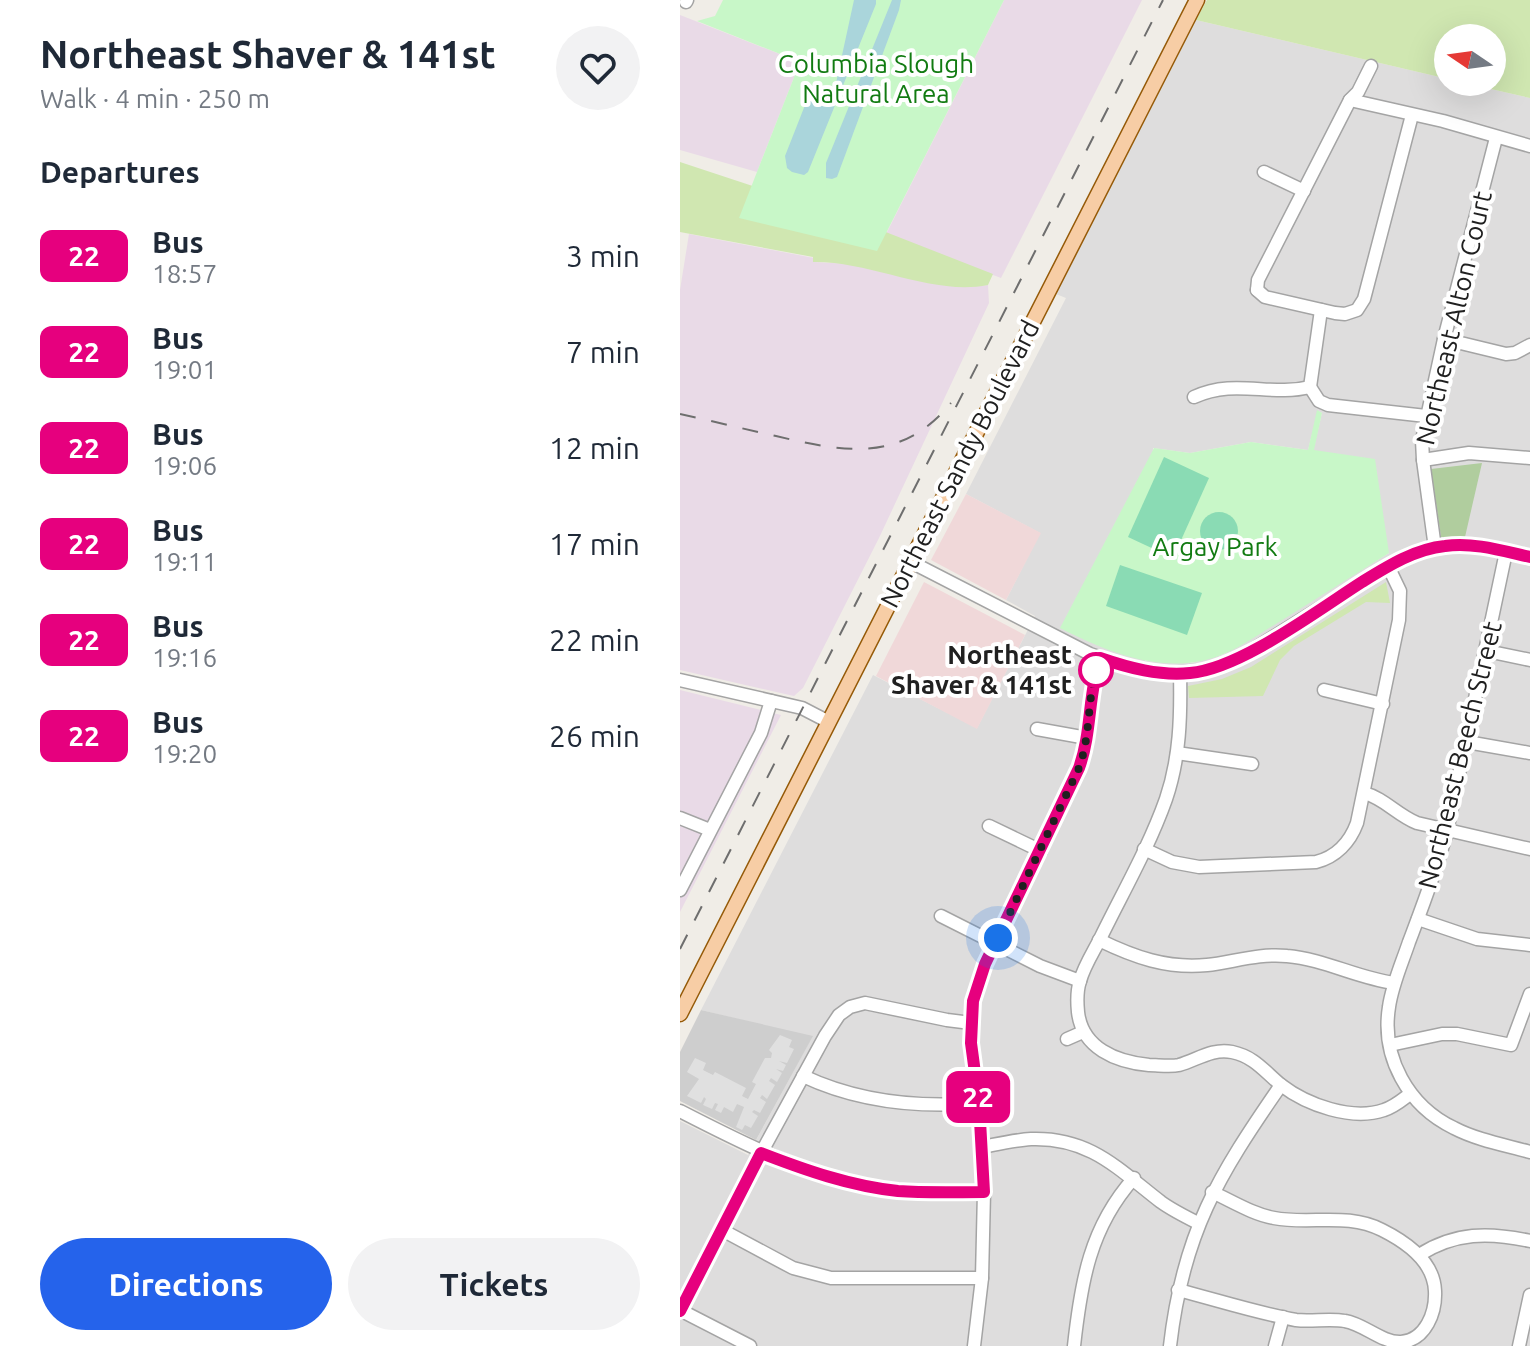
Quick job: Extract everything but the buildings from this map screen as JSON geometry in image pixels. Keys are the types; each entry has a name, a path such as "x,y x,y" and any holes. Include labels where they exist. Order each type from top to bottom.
{"main road":[{"name":"Northeast Sandy Boulevard","path":"680,1014 1197,0"}],"street":[{"path":"1371,66 1358,92 1350,100 1252,292 1321,310 1352,313 1361,306 1412,115"},
{"path":"1350,100 1443,121 1530,146"},
{"name":"Northeast Alton Court","path":"1435,548 1423,460 1426,416 1496,138"},
{"path":"1264,172 1304,191"},
{"path":"1321,310 1310,387 1319,401 1328,405 1426,416"},
{"path":"1444,339 1506,354 1528,350"},
{"path":"1194,397 1209,390 1228,387 1310,387"},
{"path":"1423,460 1469,453 1530,458"},
{"path":"911,562 1100,658 1138,670 1180,673 1207,670 1241,657 1388,566 1435,548 1472,546 1530,557"},
{"name":"Northeast Beech Street","path":"1410,1094 1393,1060 1387,1018 1394,983 1447,831 1506,552"},
{"path":"1144,849 1172,862 1199,867 1316,862 1333,855 1354,831 1396,642 1400,601 1397,581 1388,566"},
{"path":"1487,651 1530,660"},
{"path":"974,1346 982,1278 984,1192 971,1023 977,984 1071,787 1087,738 1091,691 1100,658"},
{"path":"1180,673 1177,753 1165,800 1080,981 1078,1012 1083,1032 1091,1043 1107,1054 1131,1063 1178,1065 1209,1053 1227,1051 1243,1055 1258,1062 1281,1085 1316,1104 1354,1113 1385,1110 1410,1094 1421,1107 1452,1128 1530,1152"},
{"path":"680,680 802,708 829,722"},
{"path":"1324,690 1383,704"},
{"path":"680,890 761,733 771,701"},
{"path":"1037,729 1087,738"},
{"path":"1467,742 1530,753"},
{"path":"1177,753 1252,764"},
{"path":"1364,793 1380,798 1408,820 1530,849"},
{"path":"680,818 710,830"},
{"path":"989,826 1041,851"},
{"path":"1333,855 1342,868"},
{"path":"941,916 1040,966 1080,981"},
{"path":"1418,919 1477,939 1530,945"},
{"path":"1099,940 1131,955 1169,964 1204,965 1253,957 1291,956 1316,960 1366,978 1394,983"},
{"path":"1390,1045 1442,1034 1457,1034 1511,1045 1530,994"},
{"path":"750,1346 680,1310 761,1153 834,1022 850,1007 865,1003 971,1023"},
{"path":"1067,1039 1083,1032"},
{"path":"803,1076 835,1090 898,1103 926,1106 979,1103"},
{"path":"1170,1346 1178,1290 1198,1223 1239,1145 1281,1085"},
{"path":"680,1111 761,1153 806,1171 871,1187 918,1192 984,1192"},
{"path":"982,1147 1033,1139 1062,1141 1102,1156 1162,1202 1198,1223"},
{"path":"1074,1346 1083,1282 1097,1234 1115,1199 1134,1178"},
{"path":"1178,1290 1300,1321 1348,1321 1390,1341 1403,1342 1422,1332 1430,1320 1434,1306 1434,1279 1419,1255 1380,1229 1354,1221 1274,1218 1212,1192"},
{"path":"722,1230 793,1268 831,1278 982,1278"},
{"path":"1419,1255 1444,1242 1471,1235 1504,1235 1530,1241"},
{"path":"1519,1346 1530,1298"},
{"path":"1275,1346 1283,1317"}],"shaded area":[{"path":"1004,0 1142,0 1001,278 886,234"},
{"path":"680,15 800,62 757,172 680,150"},
{"path":"1196,20 1434,76 1434,96 1506,96 1506,93 1530,98 1530,1346 680,1346 680,1121 748,1155 812,1037 701,1010 873,675 977,728 1035,616 1006,600 1040,533 966,494 1066,298 1056,294","holes":["1318,411 1322,413 1313,451 1389,553 1224,654 1192,663 1145,661 1153,448 1190,453 1251,442 1308,450"]},
{"path":"689,234 814,258 814,262 852,264 941,284 965,287 988,285 989,303 879,538 803,688 794,696 680,670 680,290"},
{"path":"966,494 1041,533 1006,600 931,560"},
{"path":"924,582 1025,635 977,729 876,676"},
{"path":"680,690 781,715 680,912"},
{"path":"701,1010 813,1036 756,1140 680,1101 680,1052"},
{"path":"780,1035 792,1040 789,1047 794,1049 787,1063 779,1061 786,1065 783,1071 776,1069 782,1073 777,1082 771,1078 769,1081 775,1085 767,1099 762,1095 760,1098 766,1102 760,1113 752,1112 758,1116 751,1128 745,1125 742,1130 736,1127 744,1107 737,1104 733,1112 724,1107 721,1113 715,1110 718,1104 715,1103 712,1109 703,1105 704,1097 701,1103 687,1096 699,1079 687,1072 695,1058 706,1063 703,1070 713,1075 715,1072 746,1088 742,1096 748,1099 756,1084 752,1082 765,1058 771,1058 769,1050"}],"green space":[{"name":"Columbia Slough Natural Area","path":"723,0 1004,0 877,251 739,218 800,62 697,21 715,16"},
{"path":"1207,0 1530,0 1530,98 1506,93 1506,24 1434,24 1434,76 1196,20"},
{"path":"680,162 855,220 993,274 988,285 945,286 835,263 813,262 813,257 680,232"},
{"name":"Argay Park","path":"1317,410 1322,413 1314,450 1375,459 1389,553 1248,641 1205,660 1162,663 1141,660 1060,628 1154,448 1190,453 1251,442 1308,450"},
{"path":"1164,457 1209,478 1173,558 1128,537"},
{"path":"1482,463 1465,537 1441,537 1431,469"},
{"path":"1219,512 1233,517 1238,531 1233,545 1219,550 1205,545 1200,531 1205,517"},
{"path":"1120,565 1202,593 1187,635 1106,606"},
{"path":"1386,582 1390,603 1366,602 1294,646 1280,660 1263,696 1189,698 1188,686 1222,679 1251,667"}],"water":[{"path":"854,0 876,0 876,4 808,172 804,175 792,172 787,168 785,156 813,89 832,87 836,83"},
{"path":"892,0 901,0 899,10 837,177 826,178 826,163"}],"railway":[{"path":"680,949 1163,0"},
{"path":"680,414 801,442 848,449 891,444 912,436 932,423 951,403"}],"bus line":[{"name":"22","path":"680,1311 761,1153 806,1171 871,1187 918,1192 984,1192 979,1103 971,1043 973,1001 985,964 1085,753 1093,678 1100,658 1138,670 1162,673 1207,670 1241,657 1388,566 1425,550 1446,545 1481,546 1530,557"}],"place":[{"name":"Northeast Shaver & 141st","path":"1096,670"}],"route":[{"path":"998,938 1085,753 1091,691 1097,666 1096,670"}]}
